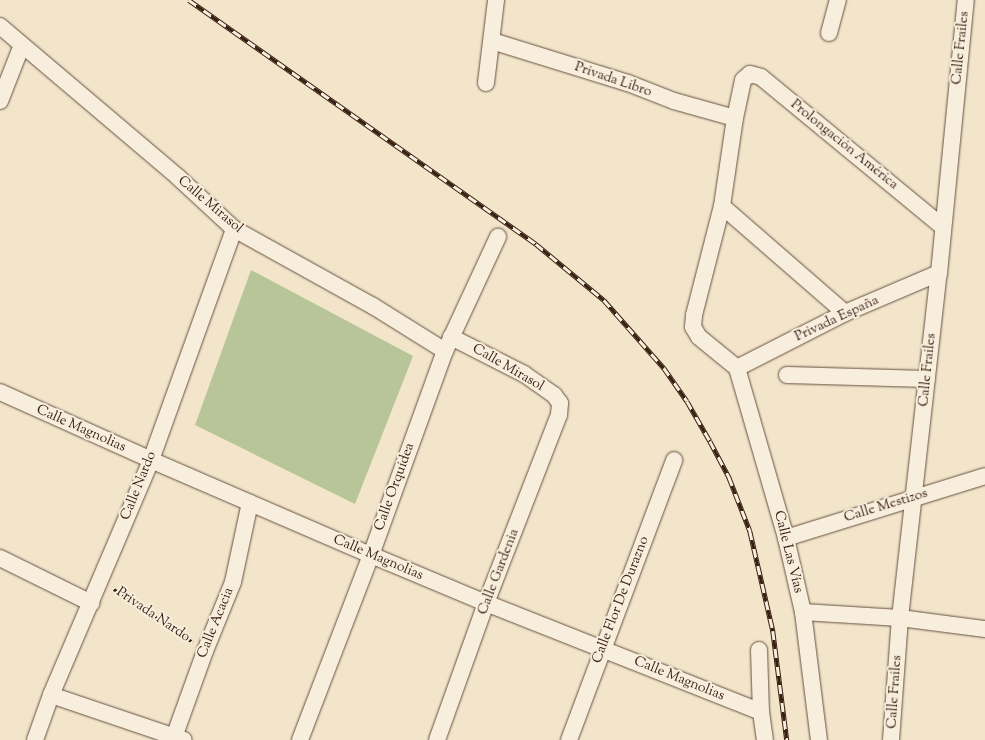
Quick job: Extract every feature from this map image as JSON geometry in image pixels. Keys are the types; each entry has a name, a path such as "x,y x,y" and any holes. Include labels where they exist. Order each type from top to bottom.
{"street":[{"path":"486,83 496,0"},
{"path":"829,33 838,0"},
{"name":"Calle Frailes","path":"891,740 900,618 916,497 927,379 940,273 943,227 966,0"},
{"name":"Calle Mirasol","path":"0,26 179,178 234,229 373,306 448,344 524,374 554,395 560,403"},
{"name":"Privada Libro","path":"492,41 628,83 674,101 735,118"},
{"path":"0,101 22,45"},
{"name":"Prolongación América","path":"735,118 743,80 750,74 761,77 943,227"},
{"path":"735,118 722,206 694,315 693,327 699,338 737,368"},
{"path":"722,206 845,313"},
{"name":"Calle Nardo","path":"35,740 51,695 151,460 234,229"},
{"name":"Calle Orquídea","path":"300,740 448,344 498,237"},
{"name":"Privada España","path":"737,368 845,313 940,273"},
{"name":"Calle Las Vías","path":"737,368 786,538 802,612 819,740"},
{"path":"787,375 927,379"},
{"name":"Calle Magnolias","path":"0,392 151,460 370,555 486,603 761,712"},
{"name":"Calle Gardenia","path":"437,740 486,603 559,415 560,403"},
{"name":"Calle Flor De Durazno","path":"569,740 674,460"},
{"name":"Calle Mestizos","path":"786,538 985,476"},
{"name":"Calle Acacia","path":"177,739 205,651 233,582 250,503"},
{"path":"0,558 91,603"},
{"path":"802,612 900,618 985,629"},
{"path":"759,650 761,712 765,740"},
{"path":"51,695 177,739"}],"path":[{"name":"Privada Nardo","path":"100,580 205,651"}],"green space":[{"path":"251,270 413,356 355,504 195,425"}],"railway":[{"path":"189,0 536,244 604,300 664,368 687,401 729,477 750,531 773,631 787,740"}]}
